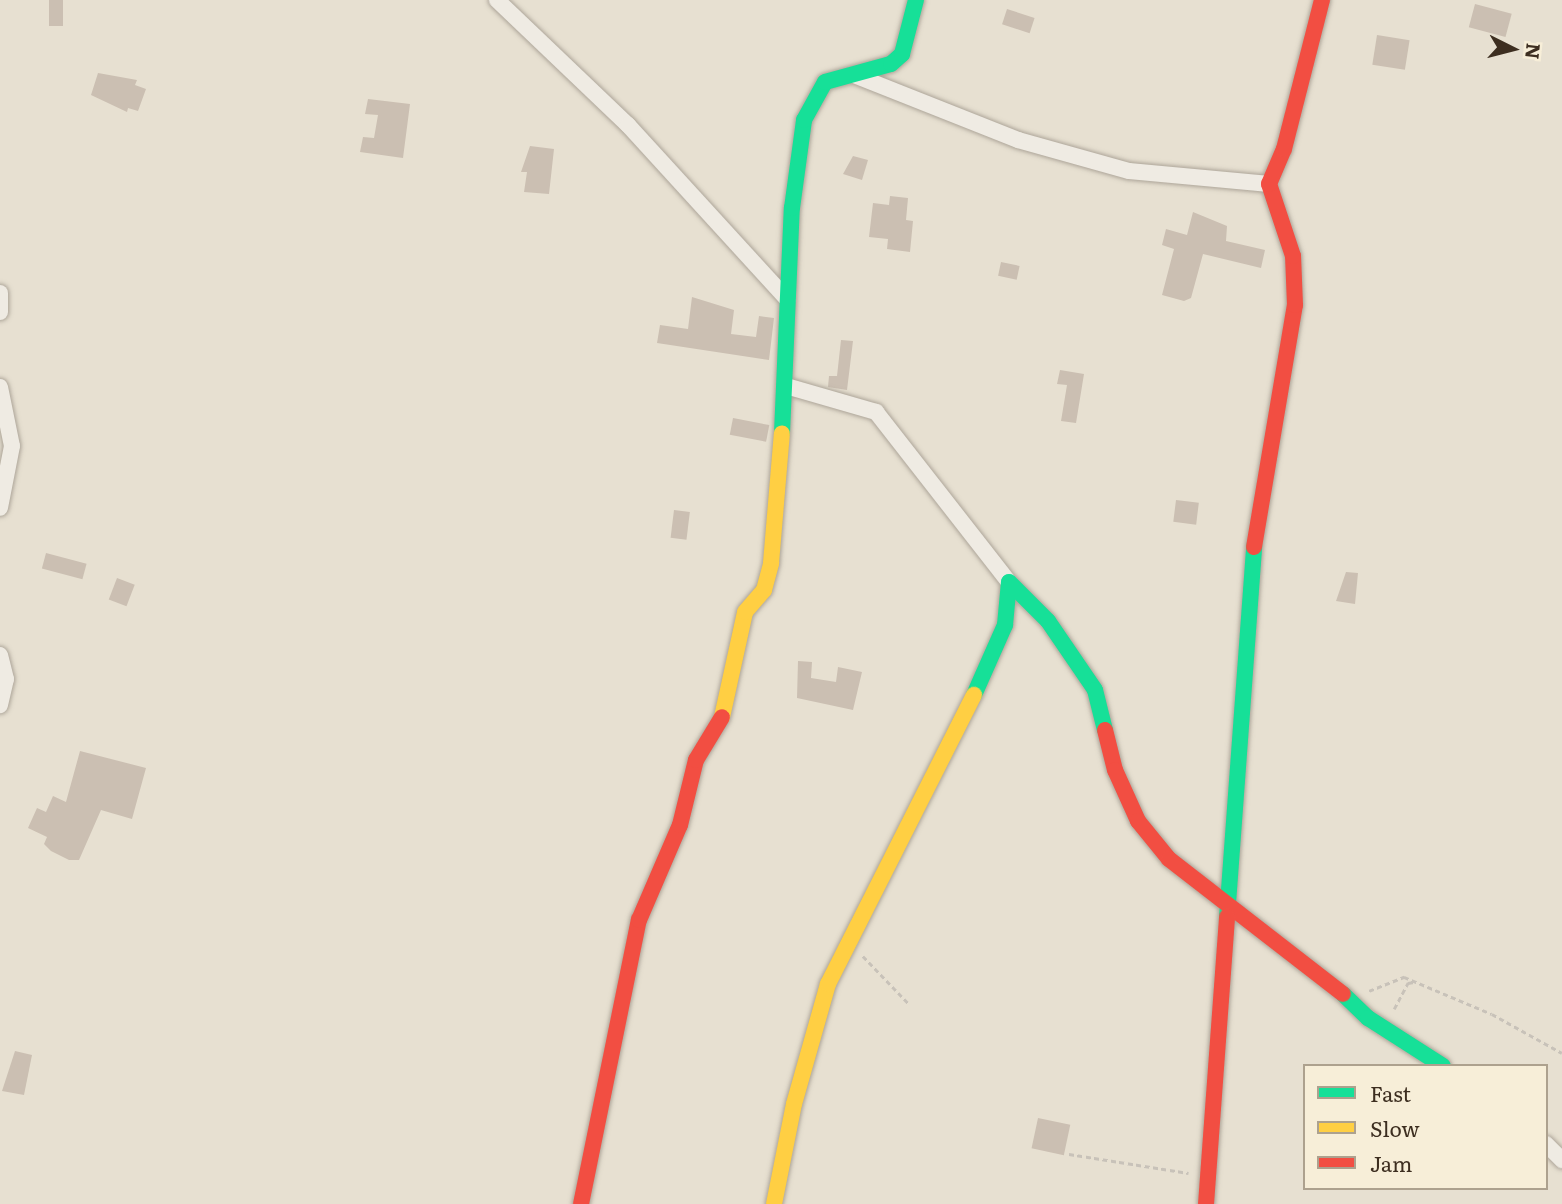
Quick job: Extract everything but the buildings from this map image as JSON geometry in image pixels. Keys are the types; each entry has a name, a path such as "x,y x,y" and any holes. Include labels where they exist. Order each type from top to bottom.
{"street":[{"path":"497,0 628,125 787,299"},
{"path":"581,1204 639,919 680,825 696,760 723,716 745,611 764,590 767,576 786,386 787,299 803,120 812,97 825,82 891,64 902,54 916,0"},
{"path":"1206,1204 1206,1174 1255,527 1295,305 1293,256 1269,184 1284,149 1322,0"},
{"path":"852,74 921,97 1018,140 1129,171 1269,184"},
{"path":"0,293 0,312"},
{"path":"786,386 876,412 1009,582 1048,621 1095,690 1115,770 1138,821 1169,859 1227,901 1352,1004 1440,1064"},
{"path":"0,387 12,446 0,508"},
{"path":"774,1204 820,1011 836,964 856,936 991,662 1004,625 1009,582"},
{"path":"0,655 6,679 0,705"},
{"path":"1548,1146 1562,1160"}],"path":[{"path":"856,936 869,968 909,1004"},
{"path":"1352,1004 1389,980 1417,982 1562,1053"},
{"path":"1385,1024 1408,983 1417,982"},
{"path":"1069,1154 1206,1174"}],"traffic: fast":[{"path":"782,433 792,208 804,120 825,82 891,64 902,54 916,0"},
{"path":"1227,917 1254,547"},
{"path":"974,695 1005,625 1009,582 1048,621 1095,690 1105,730"},
{"path":"1343,994 1368,1018 1440,1064"}],"traffic: slow":[{"path":"722,717 745,612 764,590 771,563 782,433"},
{"path":"774,1204 794,1104 828,984 974,695"}],"traffic: jam":[{"path":"1254,547 1295,305 1293,256 1269,184 1284,149 1322,0"},
{"path":"581,1204 639,920 680,825 696,760 722,717"},
{"path":"1105,730 1115,770 1138,821 1169,859 1343,994"},
{"path":"1206,1204 1227,917"}]}
